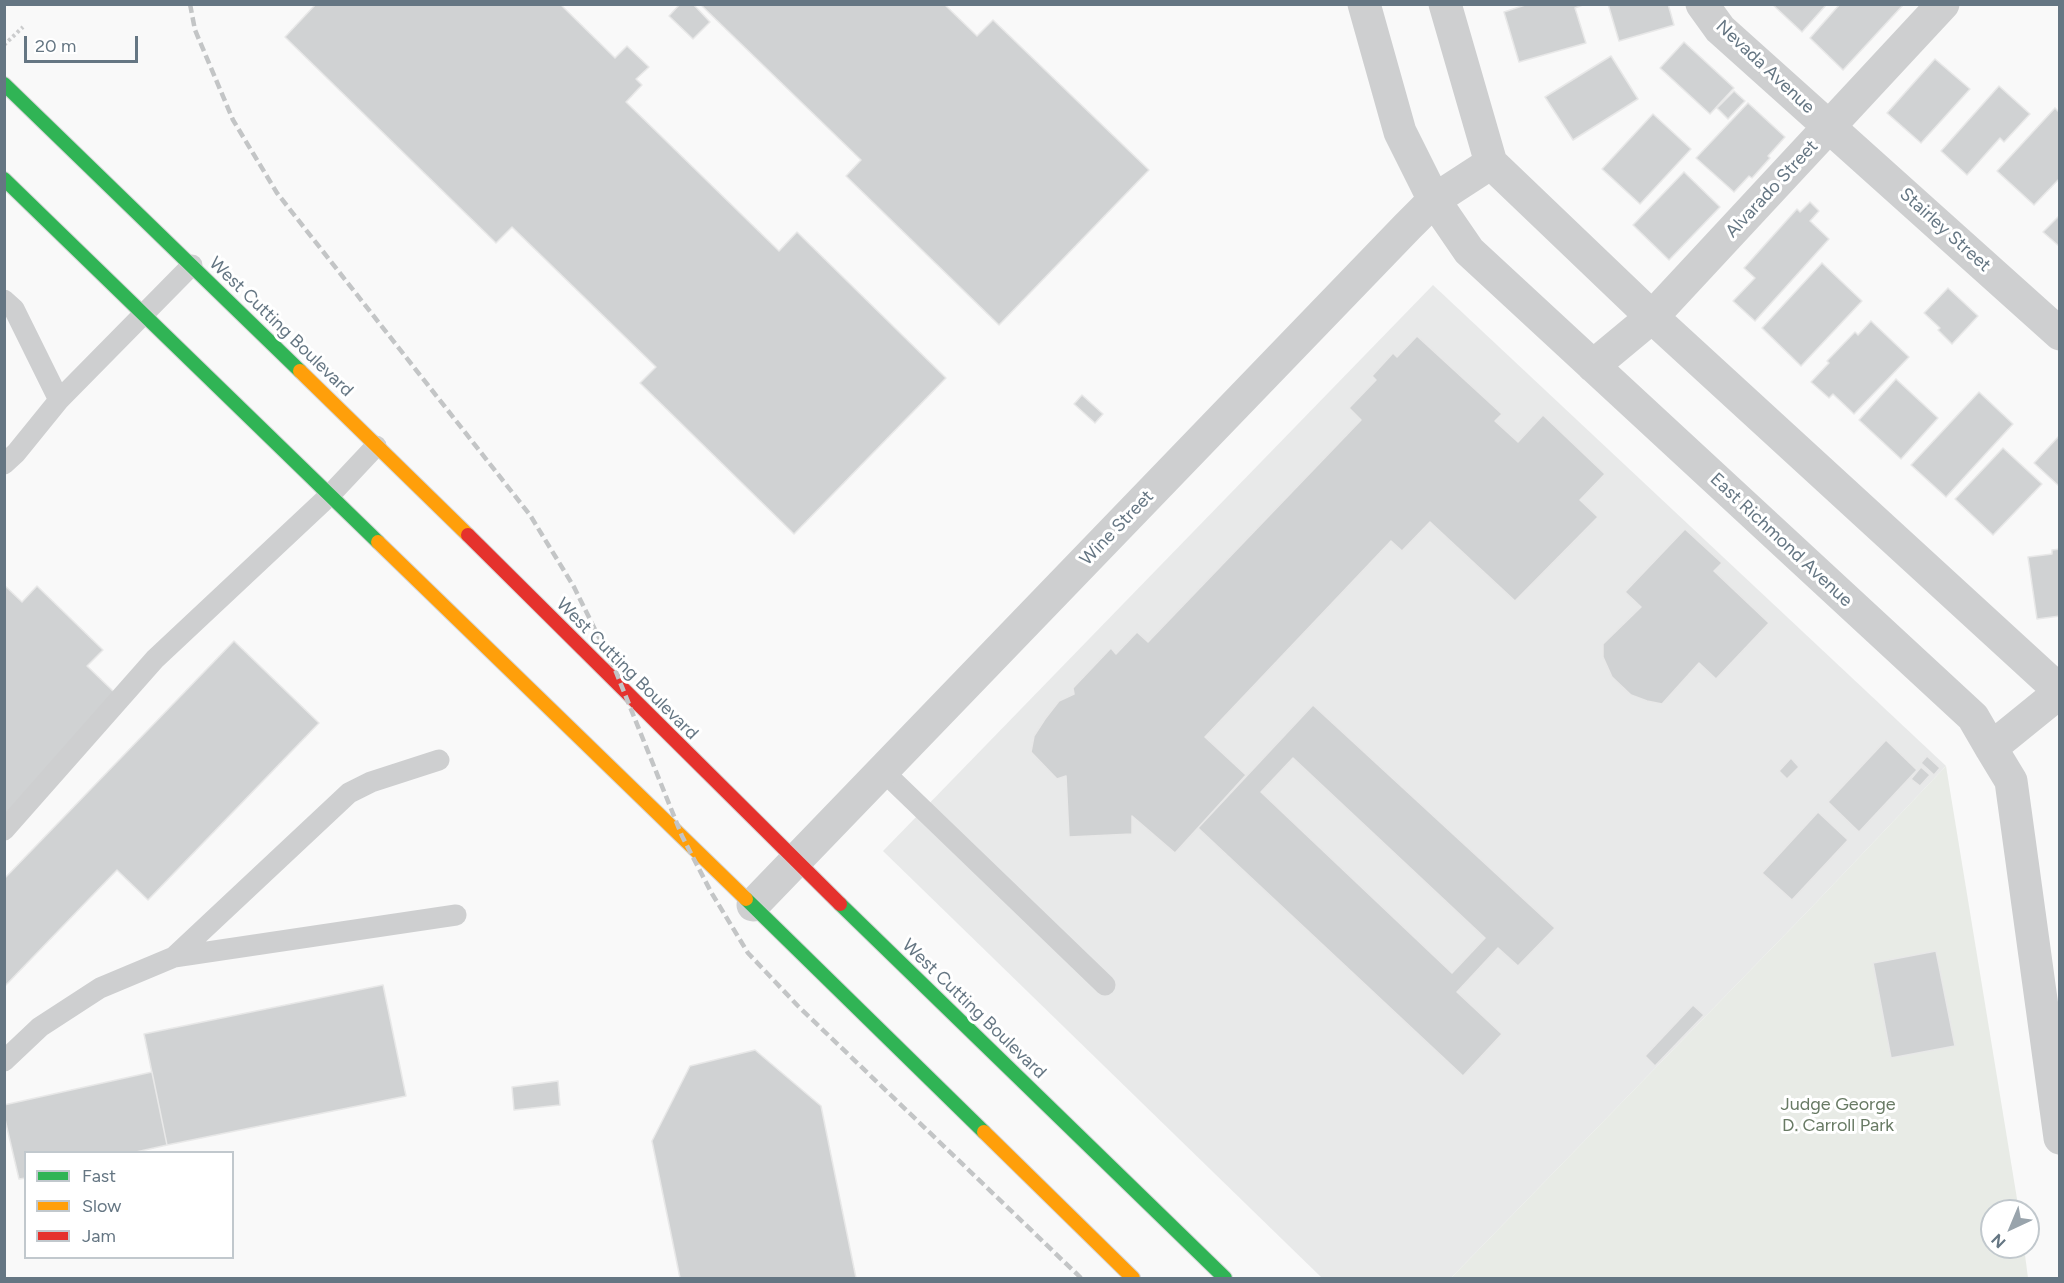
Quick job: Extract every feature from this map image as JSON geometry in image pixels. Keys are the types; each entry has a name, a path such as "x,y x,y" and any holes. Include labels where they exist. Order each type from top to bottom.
{"street":[{"name":"East Richmond Avenue","path":"1364,4 1400,132 1434,200 1469,251 1973,717 2011,781 2054,1066 2060,1138"},
{"path":"1445,4 1491,163 1652,317 2060,692 1991,748"},
{"name":"Nevada Avenue","path":"1702,4 1720,29 1830,127"},
{"name":"Alvarado Street","path":"1593,366 1652,317 1942,4"},
{"name":"West Cutting Boulevard","path":"4,84 192,265 797,862 1225,1278"},
{"name":"Stairley Street","path":"1830,127 2060,334"},
{"name":"Wine Street","path":"753,905 1434,200 1491,163"},
{"path":"4,179 753,905 1133,1278"}],"lane":[{"path":"8,453 192,265"},
{"path":"4,300 14,309 59,400"},
{"path":"4,830 155,659 330,495 376,446"},
{"path":"174,957 349,793 371,782 439,760"},
{"path":"883,771 1105,985"},
{"path":"4,1061 40,1028 100,988 174,957 456,915"}],"path":[{"path":"4,45 23,27"}],"shaded area":[{"path":"1433,285 1946,766 1451,1278 1322,1278 883,851"}],"green space":[{"name":"Judge George D. Carroll Park","path":"1946,766 2017,1199 1980,1199 1980,1259 2026,1259 2028,1278 1451,1278"}],"building":[{"path":"316,4 560,4 615,58 627,46 649,67 636,79 642,85 626,102 779,251 797,232 946,378 794,534 640,383 656,367 512,227 496,243 285,37"},
{"path":"680,4 693,4 710,22 693,39 669,16"},
{"path":"700,4 944,4 977,36 993,20 1149,170 999,325 846,176 861,160"},
{"path":"1528,4 1585,4 1575,8 1586,43 1519,62 1504,12"},
{"path":"1608,4 1668,4 1674,25 1619,41"},
{"path":"1772,4 1827,4 1802,32"},
{"path":"1840,4 1904,4 1843,70 1810,38"},
{"path":"1684,42 1734,88 1710,114 1660,68"},
{"path":"1611,56 1638,99 1573,140 1545,97"},
{"path":"1935,59 1970,89 1921,143 1887,113"},
{"path":"1999,86 2030,114 2004,142 2000,138 1967,175 1941,151"},
{"path":"1734,91 1745,101 1728,119 1717,108"},
{"path":"1748,103 1785,137 1752,178 1749,176 1734,192 1696,158"},
{"path":"2055,108 2060,113 2060,178 2034,205 1997,171"},
{"path":"1653,114 1691,149 1640,204 1602,169"},
{"path":"1684,172 1720,207 1669,260 1633,225"},
{"path":"1810,202 1819,211 1810,221 1829,239 1755,321 1733,301 1755,278 1744,268 1797,209 1800,212"},
{"path":"2060,215 2060,247 2043,232"},
{"path":"1822,263 1862,301 1801,366 1762,328"},
{"path":"1948,288 1978,316 1952,344 1938,330 1940,328 1924,313"},
{"path":"1871,321 1909,357 1854,414 1833,394 1829,398 1811,382 1829,363 1827,361 1855,332 1858,335"},
{"path":"1417,336 1502,414 1495,421 1518,442 1543,415 1605,474 1580,500 1598,517 1515,601 1430,522 1402,551 1391,541 1205,737 1246,775 1175,853 1132,816 1132,834 1069,837 1066,776 1057,779 1031,752 1034,736 1045,719 1059,701 1074,694 1073,688 1111,648 1116,654 1137,632 1148,642 1361,420 1349,408 1376,380 1372,376 1393,353 1397,357"},
{"path":"1896,379 1938,418 1901,459 1859,420"},
{"path":"1979,392 2013,424 1946,497 1911,465"},
{"path":"1082,395 1103,414 1095,423 1074,404"},
{"path":"2060,435 2060,487 2034,463"},
{"path":"2003,448 2042,484 1993,535 1955,499"},
{"path":"1685,529 1722,563 1714,571 1769,623 1716,679 1699,663 1662,704 1631,695 1612,677 1603,657 1603,644 1641,607 1625,592"},
{"path":"2060,549 2060,616 2037,619 2028,557 2052,554 2052,550"},
{"path":"4,585 22,602 37,586 103,650 87,666 115,693 4,820"},
{"path":"234,641 319,723 148,900 117,870 4,987 4,879"},
{"path":"1313,705 1555,928 1518,966 1498,948 1457,992 1502,1034 1463,1076 1198,828","holes":["1293,758 1485,938 1452,973 1261,792"]},
{"path":"1886,740 1917,770 1859,832 1828,802"},
{"path":"1927,756 1940,768 1934,775 1921,763"},
{"path":"1791,758 1799,767 1787,779 1779,771"},
{"path":"1921,767 1930,775 1920,786 1911,779"},
{"path":"1818,812 1848,840 1792,900 1762,873"},
{"path":"1936,951 1955,1046 1891,1058 1873,963"},
{"path":"383,985 406,1096 167,1145 144,1034"},
{"path":"1693,1005 1704,1015 1655,1066 1645,1056"},
{"path":"755,1050 821,1106 856,1278 680,1278 652,1141 690,1066"},
{"path":"152,1072 167,1145 140,1151 24,1151 24,1178 19,1179 4,1115 4,1105"},
{"path":"558,1081 560,1105 514,1110 512,1087"}],"railway":[{"path":"190,4 195,30 233,120 277,193 530,515 574,587 616,672 682,836 711,892 748,953 798,1006 1081,1278"}],"traffic: fast":[{"path":"4,84 300,371"},
{"path":"4,179 378,542"},
{"path":"746,899 984,1132"},
{"path":"840,904 1225,1278"}],"traffic: slow":[{"path":"300,371 468,535"},
{"path":"378,542 746,899"},
{"path":"984,1132 1133,1278"}],"traffic: jam":[{"path":"468,535 840,904"}]}
